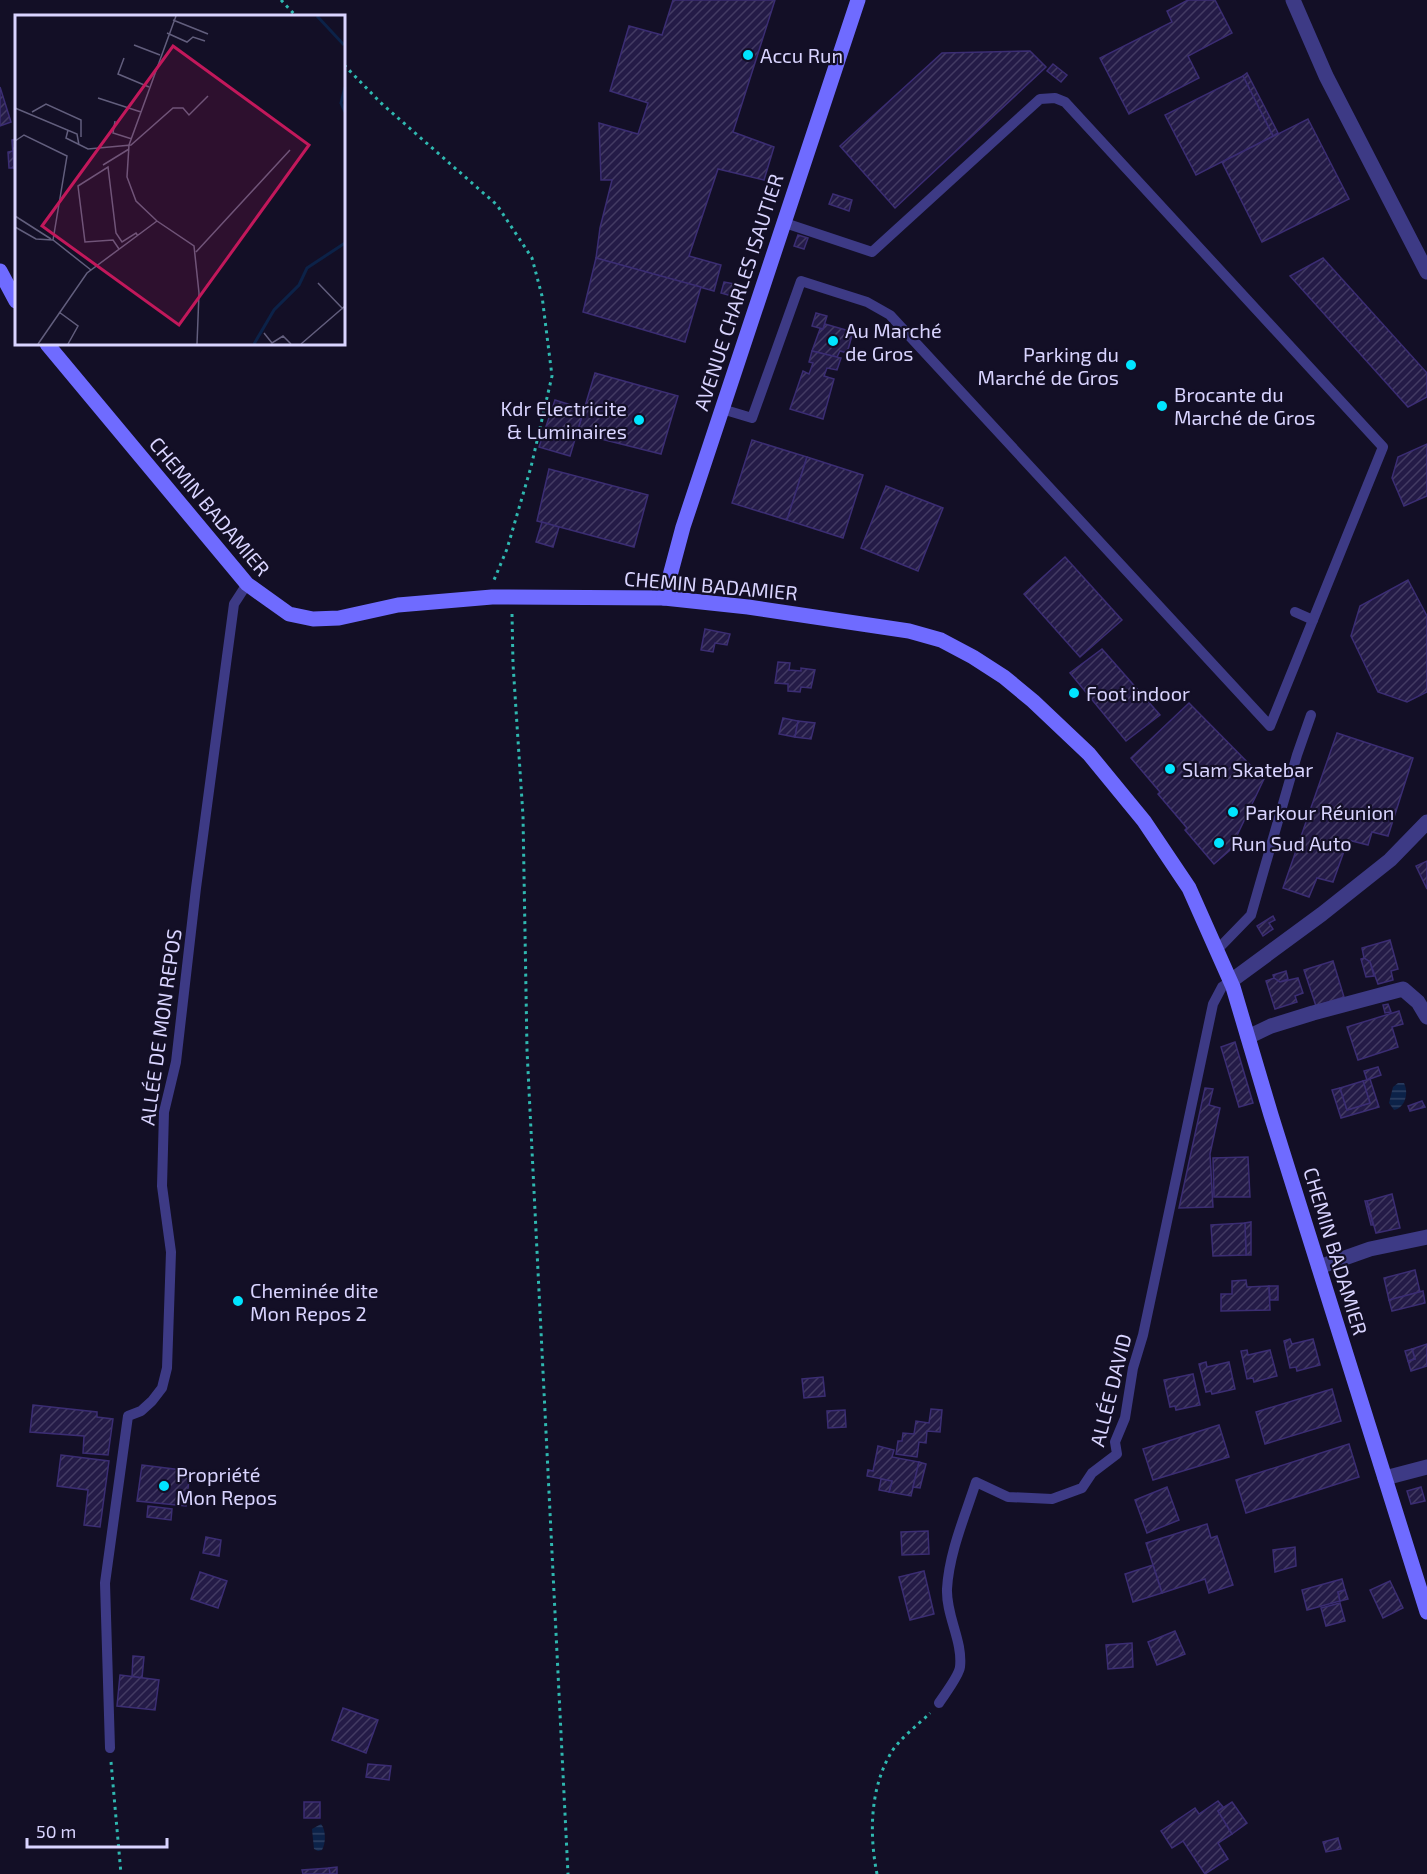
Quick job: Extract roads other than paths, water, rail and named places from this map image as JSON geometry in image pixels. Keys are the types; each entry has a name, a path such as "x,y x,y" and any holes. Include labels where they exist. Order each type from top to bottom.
{"street":[{"name":"AVENUE CHARLES ISAUTIER","path":"664,598 683,527 782,222 858,0"},
{"path":"1293,0 1326,76 1427,272"},
{"path":"0,271 15,299"},
{"name":"CHEMIN BADAMIER","path":"48,345 247,584 267,601 289,614 313,619 339,618 398,605 512,596 664,598 748,607 909,631 941,640 1004,677 1033,701 1089,754 1144,821 1189,888 1231,981 1427,1612"},
{"path":"1231,981 1390,860 1427,822"},
{"path":"1248,1037 1271,1026 1402,989 1418,1002 1427,1017"},
{"path":"1319,1267 1370,1249 1427,1237"},
{"path":"1385,1478 1427,1467"}],"lane":[{"path":"722,409 752,418 801,281 867,302 890,315 1270,726 1383,447 1065,102 1055,98 1040,99 872,252 782,222"},
{"name":"ALLÉE DE MON REPOS","path":"110,1748 105,1583 128,1416 141,1411 152,1401 162,1388 167,1368 171,1252 162,1186 164,1112 176,1062 196,888 234,604 247,584"},
{"path":"1295,612 1313,620"},
{"path":"1217,950 1251,915 1297,755 1311,715"},
{"name":"ALLÉE DAVID","path":"939,1703 960,1669 957,1638 947,1590 955,1548 976,1482 1008,1497 1052,1499 1082,1488 1092,1473 1117,1454 1115,1442 1125,1418 1133,1368 1143,1335 1213,1005 1222,987 1231,981"}],"water":[{"path":"1398,1083 1404,1083 1406,1095 1401,1106 1394,1110 1389,1103 1393,1087"},
{"path":"321,1824 325,1840 322,1850 318,1851 314,1849 312,1829"}],"place":[{"name":"Accu Run","path":"748,55"},
{"name":"Au Marché de Gros","path":"833,341"},
{"name":"Parking du Marché de Gros","path":"1131,365"},
{"name":"Brocante du Marché de Gros","path":"1162,406"},
{"name":"Kdr Electricite & Luminaires","path":"639,420"},
{"name":"Foot indoor","path":"1074,693"},
{"name":"Slam Skatebar","path":"1170,769"},
{"name":"Parkour Réunion","path":"1233,812"},
{"name":"Run Sud Auto","path":"1219,843"},
{"name":"Cheminée dite Mon Repos 2","path":"238,1301"},
{"name":"Propriété Mon Repos","path":"164,1486"}]}
